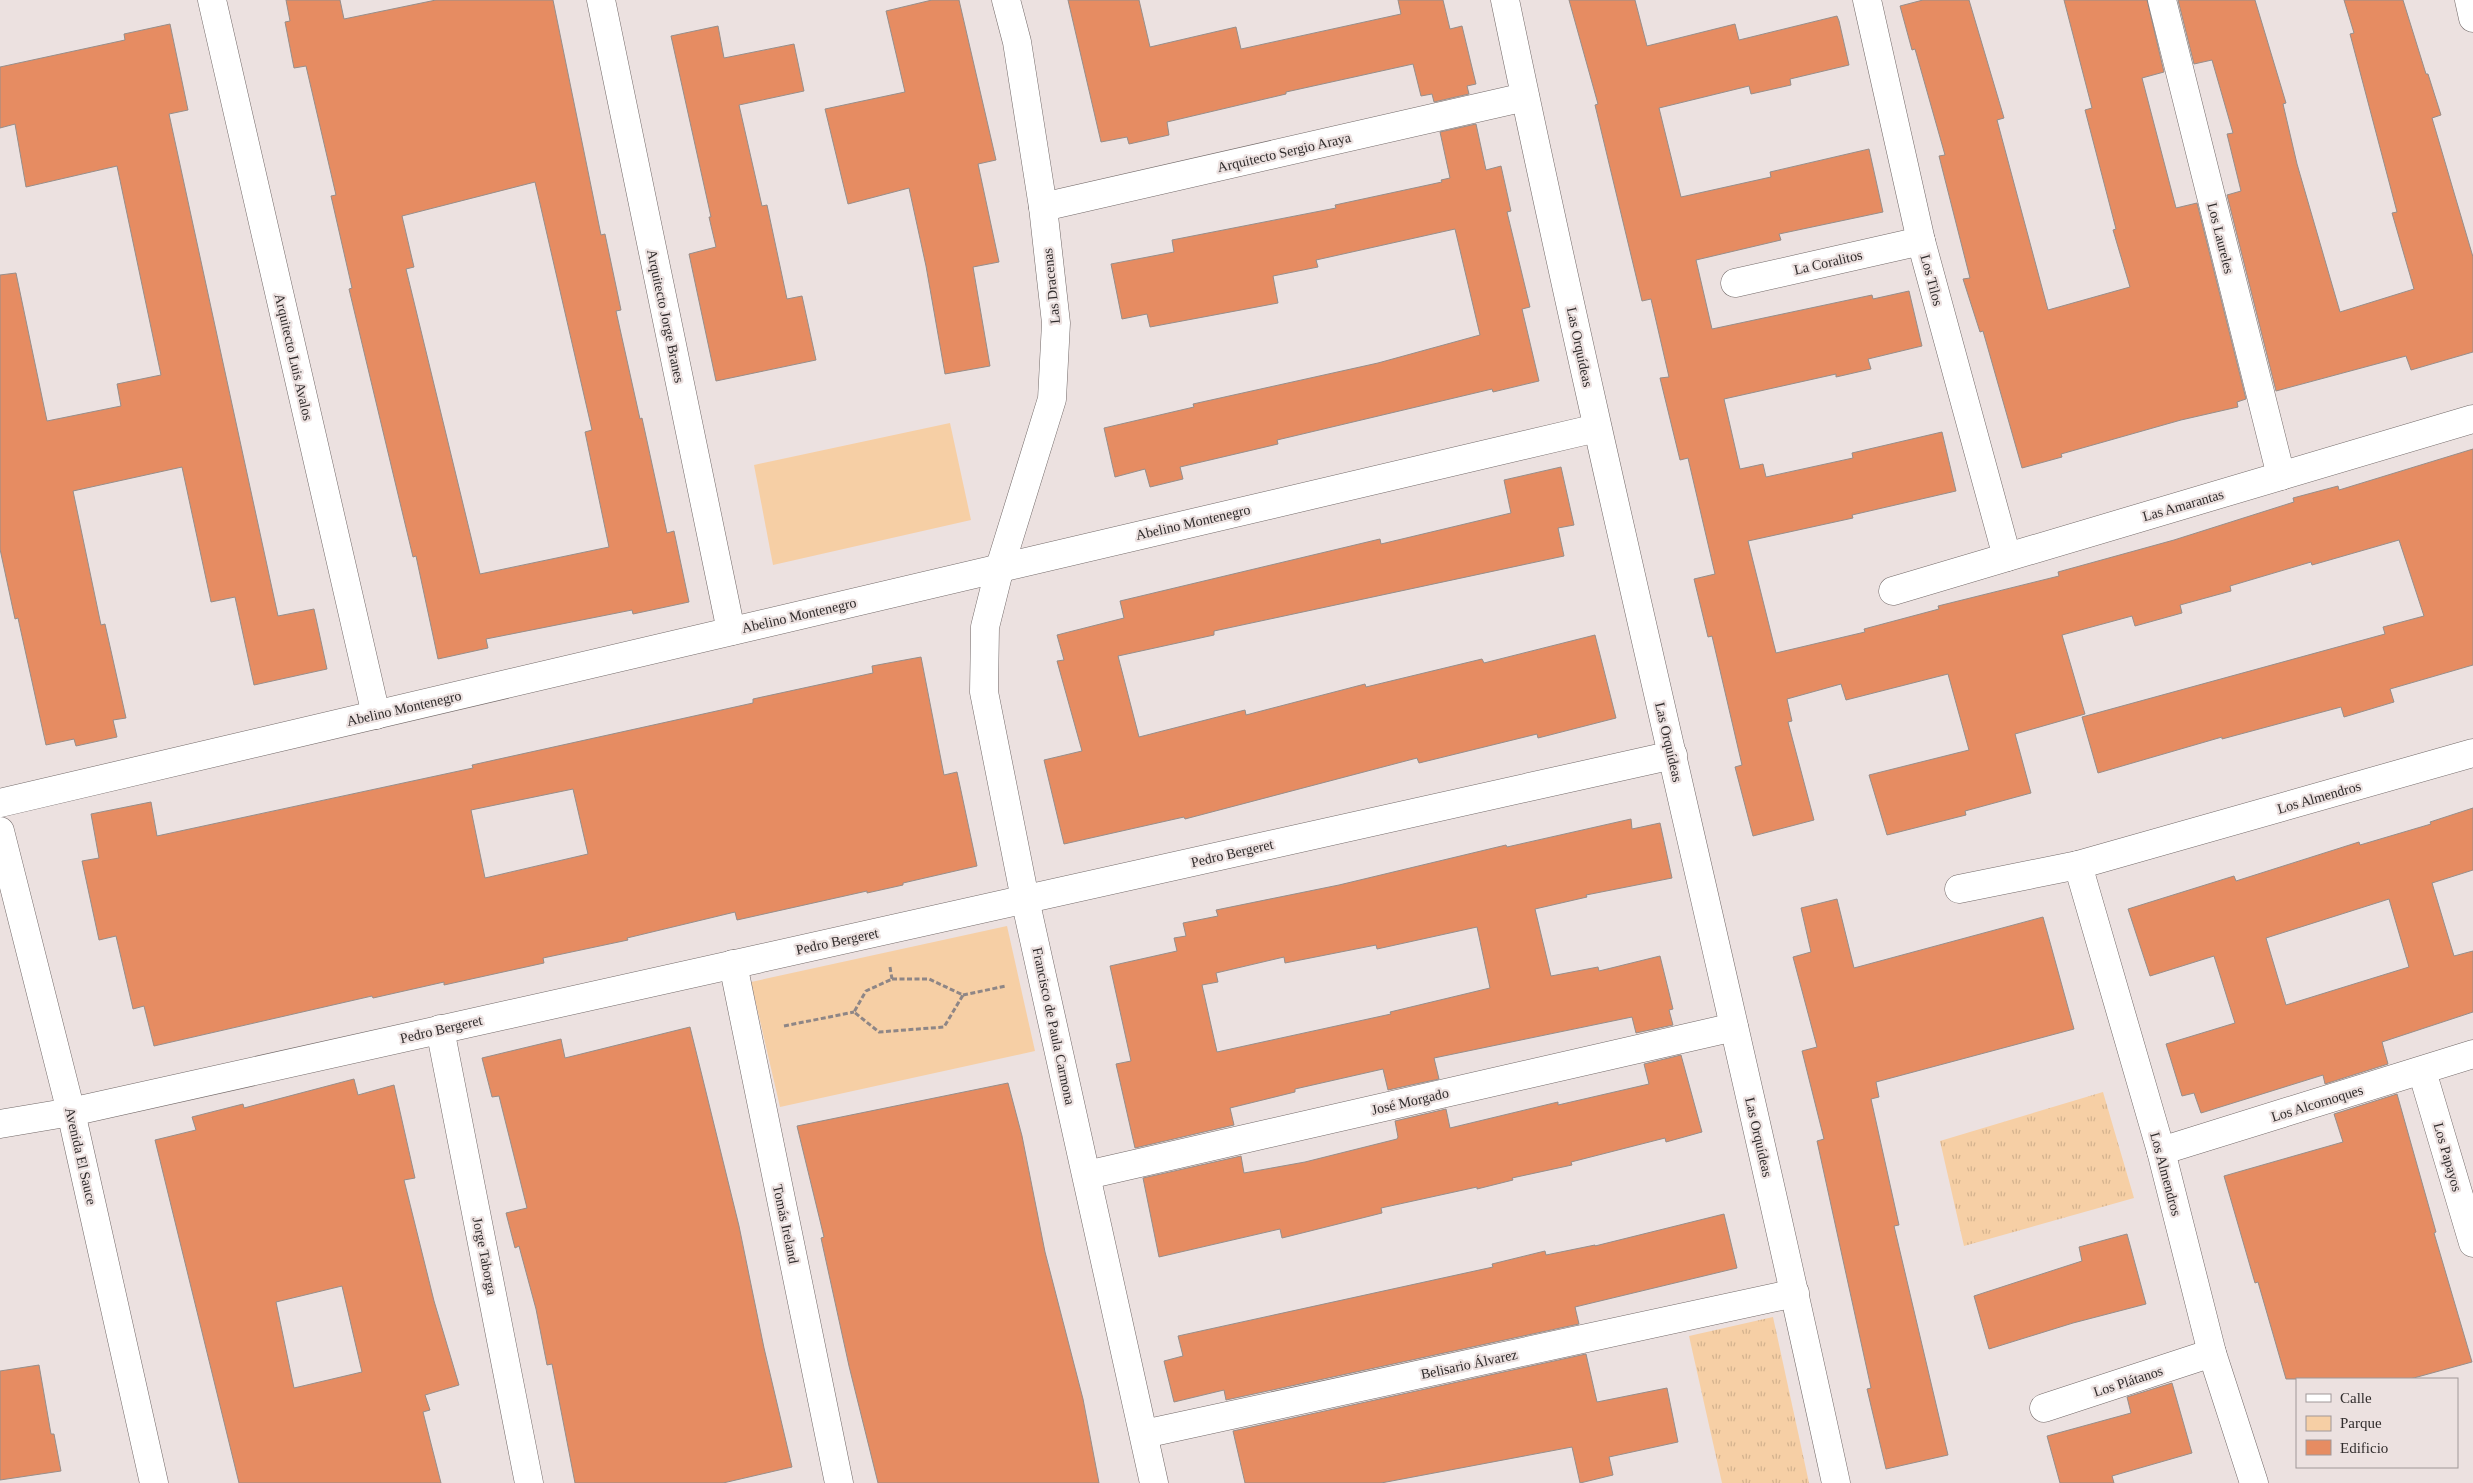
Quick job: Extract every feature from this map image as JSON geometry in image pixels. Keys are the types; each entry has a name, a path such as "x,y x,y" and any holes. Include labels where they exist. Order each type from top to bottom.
{"street":[{"name":"Arquitecto Luis Avalos","path":"212,0 376,715"},
{"name":"Arquitecto Jorge Branes","path":"602,0 731,631"},
{"name":"Las Dracenas","path":"1000,567 1052,399 1056,323 1043,207 1017,42 1006,0"},
{"name":"Las Orquídeas","path":"1505,0 1597,428 1673,755 1836,1483"},
{"name":"Los Tilos","path":"1867,0 1921,241 2006,557"},
{"name":"Los Laureles","path":"2162,0 2281,476"},
{"path":"2469,0 2473,18"},
{"name":"Arquitecto Sergio Araya","path":"1043,207 1525,97"},
{"name":"La Coralitos","path":"1735,283 1921,241"},
{"name":"Las Amarantas","path":"1893,591 2473,419"},
{"name":"Abelino Montenegro","path":"0,803 1597,428"},
{"name":"Francisco de Paula Carmona","path":"1000,567 985,627 984,692 1025,899 1154,1483"},
{"name":"Los Almendros","path":"1959,889 2078,865 2473,753"},
{"name":"Pedro Bergeret","path":"0,1124 71,1112 1673,755"},
{"name":"Avenida El Sauce","path":"0,832 71,1112 154,1483"},
{"name":"Los Almendros","path":"2078,865 2160,1151 2212,1353 2254,1483"},
{"name":"Tomás Ireland","path":"733,964 839,1483"},
{"name":"José Morgado","path":"1087,1175 1734,1027"},
{"name":"Jorge Taborga","path":"440,1029 529,1483"},
{"name":"Los Alcornoques","path":"2160,1151 2473,1054"},
{"name":"Los Papayos","path":"2422,1071 2473,1243"},
{"name":"Belisario Álvarez","path":"1144,1434 1795,1294"},
{"name":"Los Plátanos","path":"2044,1408 2212,1353"}],"path":[{"path":"747,1033 854,1012 879,1032 944,1026 963,995 929,979 892,979 866,990 854,1012"}],"green space":[{"path":"950,423 971,520 773,565 754,465"},
{"path":"1007,926 1035,1051 780,1107 751,982"},
{"path":"2103,1092 2134,1198 1964,1246 1940,1141"},
{"path":"1773,1317 1809,1483 1722,1483 1689,1336"}],"building":[{"path":"286,0 340,0 344,19 436,0 553,0 601,235 605,234 621,310 616,311 640,419 642,418 667,533 674,531 689,602 633,614 632,610 486,639 488,648 438,659 416,556 413,557 349,289 352,288 331,196 336,195 306,66 294,68 285,22 290,21","holes":["535,182 592,430 585,432 609,547 480,574 406,269 414,267 402,216"]},
{"path":"932,0 959,0 996,160 978,164 999,262 973,267 990,366 945,374 926,266 909,188 848,204 825,109 905,92 886,11"},
{"path":"1068,0 1139,0 1150,47 1236,27 1241,49 1401,14 1398,0 1443,0 1450,29 1462,26 1476,84 1467,86 1469,94 1434,102 1432,94 1421,96 1413,64 1286,92 1286,94 1167,122 1169,135 1129,144 1127,137 1101,142"},
{"path":"1569,0 1635,0 1647,46 1735,24 1739,40 1837,16 1839,21 1849,65 1790,79 1791,85 1751,94 1749,86 1659,108 1681,197 1771,177 1770,172 1869,149 1883,212 1779,234 1781,240 1696,260 1712,329 1872,295 1873,299 1909,291 1922,346 1868,359 1871,369 1836,377 1836,374 1724,399 1740,469 1763,464 1766,477 1853,458 1852,453 1942,432 1956,491 1852,515 1853,518 1748,541 1776,653 1865,632 1864,629 1939,609 1938,606 2059,576 2058,572 2174,540 2294,502 2293,498 2338,486 2339,490 2473,449 2473,665 2390,689 2394,702 2344,717 2341,707 2222,739 2222,737 2098,773 2082,717 2385,634 2383,627 2424,616 2399,540 2312,565 2311,562 2230,586 2231,591 2180,605 2182,613 2135,626 2132,616 2062,635 2085,714 2015,734 2031,793 1965,811 1966,815 1887,835 1869,775 1969,750 1948,674 1846,700 1841,684 1787,699 1792,721 1788,722 1814,820 1753,836 1735,767 1742,765 1712,636 1708,637 1694,579 1715,574 1688,458 1680,460 1660,378 1669,377 1651,299 1642,301 1595,105 1598,104"},
{"path":"1923,0 1969,0 2004,118 1997,120 2048,310 2130,287 2113,230 2116,229 2085,110 2092,108 2064,0 2147,0 2164,72 2142,78 2176,208 2197,203 2246,399 2237,402 2238,407 2181,420 2061,454 2062,457 2022,468 1983,331 1980,332 1963,279 1970,278 1939,156 1945,155 1915,49 1912,50 1900,6"},
{"path":"2178,0 2255,0 2286,103 2283,104 2297,164 2340,312 2414,289 2392,213 2397,212 2350,34 2354,33 2344,0 2403,0 2441,115 2432,118 2473,257 2473,352 2411,370 2406,356 2276,391 2227,195 2241,191 2227,134 2233,133 2212,60 2194,64"},
{"path":"170,24 188,110 169,114 278,616 314,609 327,669 254,685 235,597 211,602 182,467 73,491 101,625 105,624 126,718 113,720 117,737 76,746 74,739 46,745 18,618 15,619 0,549 0,275 16,273 47,421 121,406 117,384 161,375 117,166 26,187 15,124 0,128 0,67 125,40 124,34"},
{"path":"718,26 724,58 794,44 804,91 739,105 762,206 767,205 787,299 802,296 816,360 716,381 689,254 716,247 671,36"},
{"path":"1476,124 1486,170 1501,166 1511,211 1507,212 1530,307 1522,309 1539,381 1493,392 1492,389 1277,440 1278,444 1180,467 1183,479 1150,487 1145,469 1115,477 1104,428 1194,407 1193,404 1378,363 1480,335 1455,229 1316,260 1318,267 1273,276 1278,303 1150,327 1147,314 1122,319 1111,264 1174,252 1172,240 1336,208 1335,205 1442,182 1441,180 1450,178 1440,132"},
{"path":"1561,467 1574,525 1558,528 1564,556 1214,631 1214,635 1118,656 1139,737 1245,710 1246,715 1365,684 1366,687 1482,659 1484,663 1595,635 1616,718 1538,738 1537,734 1419,763 1417,758 1185,819 1184,817 1064,844 1044,760 1082,751 1057,661 1064,660 1057,635 1124,618 1120,601 1380,539 1381,544 1511,513 1504,480"},
{"path":"921,657 944,775 957,772 977,866 903,883 903,885 867,893 867,891 737,920 735,912 627,938 628,940 543,958 544,963 444,985 444,982 373,998 372,996 154,1046 144,1006 133,1009 116,936 99,940 82,861 99,858 91,814 151,802 157,836 473,768 472,765 753,703 753,699 873,673 872,666","holes":["573,789 588,854 485,878 471,810"]},
{"path":"2473,808 2473,870 2432,883 2454,956 2473,951 2473,1012 2382,1042 2388,1064 2325,1084 2323,1075 2201,1113 2194,1093 2182,1096 2166,1044 2235,1023 2214,956 2150,976 2128,909 2234,876 2236,881 2359,842 2360,845 2431,824 2430,822","holes":["2389,899 2409,967 2286,1005 2266,938"]},
{"path":"1631,819 1632,829 1660,823 1672,878 1586,895 1587,897 1535,909 1551,976 1598,967 1599,971 1660,956 1673,1009 1669,1010 1673,1025 1636,1033 1632,1017 1434,1058 1439,1079 1388,1090 1383,1069 1295,1089 1295,1092 1230,1108 1234,1125 1135,1148 1116,1064 1131,1061 1110,966 1177,951 1174,938 1186,936 1183,923 1218,916 1216,910 1339,885 1506,845 1507,847","holes":["1477,927 1490,988 1390,1012 1391,1014 1217,1052 1202,985 1218,982 1216,973 1284,957 1285,963 1376,945 1377,949"]},
{"path":"1837,899 1854,968 2043,917 2074,1029 1876,1082 1879,1097 1871,1099 1899,1225 1894,1226 1948,1455 1886,1469 1867,1389 1871,1388 1817,1141 1824,1139 1802,1051 1817,1047 1793,957 1811,952 1801,908"},
{"path":"690,1027 739,1226 764,1348 792,1467 723,1483 575,1483 552,1364 547,1365 536,1309 519,1246 515,1248 506,1213 527,1208 499,1096 492,1097 482,1058 561,1039 565,1058"},
{"path":"1681,1055 1702,1132 1666,1142 1665,1138 1571,1162 1572,1165 1512,1178 1513,1180 1477,1189 1477,1187 1381,1208 1382,1213 1282,1238 1280,1229 1159,1257 1143,1178 1241,1156 1244,1173 1305,1162 1397,1139 1395,1121 1446,1109 1450,1128 1558,1102 1558,1105 1649,1084 1644,1064"},
{"path":"354,1079 358,1095 394,1085 415,1178 404,1180 434,1301 459,1385 425,1395 430,1410 423,1412 441,1483 239,1483 155,1140 196,1130 192,1117 243,1104 244,1108","holes":["342,1286 362,1372 294,1388 276,1302"]},
{"path":"1008,1083 1022,1136 1045,1252 1083,1399 1099,1483 878,1483 849,1366 821,1238 824,1237 797,1126"},
{"path":"2397,1094 2436,1232 2434,1233 2472,1362 2414,1378 2286,1379 2258,1282 2255,1283 2224,1176 2343,1142 2334,1114"},
{"path":"1724,1214 1737,1268 1575,1307 1579,1324 1226,1400 1224,1390 1174,1402 1164,1361 1183,1356 1178,1336 1493,1267 1492,1264 1545,1251 1546,1255 1595,1246"},
{"path":"2127,1234 2146,1304 2073,1323 1989,1349 1974,1296 2082,1261 2079,1247"},
{"path":"1586,1354 1597,1402 1667,1388 1678,1442 1609,1457 1613,1475 1580,1483 1572,1447 1381,1483 1245,1483 1233,1431"},
{"path":"39,1365 51,1434 54,1434 61,1471 0,1480 0,1371"},
{"path":"2172,1383 2192,1453 2112,1476 2114,1483 2060,1483 2047,1436 2131,1413 2127,1397"}]}
